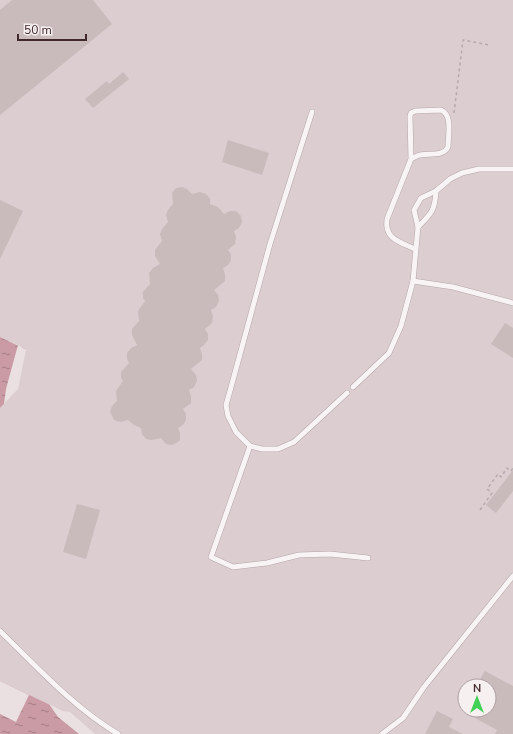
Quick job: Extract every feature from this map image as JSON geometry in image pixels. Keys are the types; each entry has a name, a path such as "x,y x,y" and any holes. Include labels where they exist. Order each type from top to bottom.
{"lane":[{"path":"411,159 418,155 441,153 446,151 448,147 448,116 445,112 441,110 415,111 411,113 411,159 387,219 386,227 389,234 397,241 415,249"},
{"path":"312,112 270,244 226,405 228,416 236,432 250,446 262,449 278,449 294,442 347,393"},
{"path":"353,387 388,353 401,326 414,281 415,249 418,226 414,210 421,198 436,191 450,179 462,173 480,169 513,169"},
{"path":"418,226 428,217 435,206 436,191"},
{"path":"414,281 452,287 513,303"},
{"path":"250,446 211,557 233,567 266,563 299,555 330,554 368,558"},
{"path":"382,734 403,718 424,687 513,576"},
{"path":"0,630 65,695 98,722 118,734"}],"path":[{"path":"454,114 463,40 489,45"},
{"path":"480,510 492,493 487,488 498,474 501,477 507,468 511,471 513,468"}],"shaded area":[{"path":"0,0 513,0 513,734 93,734 0,714 0,408 15,392 18,345 0,337"}],"water":[{"path":"0,337 25,349 15,392 0,408"},
{"path":"0,681 69,714 93,734 0,734"}],"pier":[{"path":"18,345 26,350 18,389 4,404 6,389"},
{"path":"0,681 29,695 16,722 0,714"},
{"path":"49,704 63,711 70,712 95,734 79,734 58,717"}],"building":[{"path":"12,0 93,0 112,24 0,115 0,10"},
{"path":"123,72 129,79 93,108 85,99 107,81 109,84"},
{"path":"228,140 269,153 262,175 222,162"},
{"path":"182,187 187,189 192,194 200,192 206,194 210,199 210,204 218,207 224,214 230,211 236,211 241,216 242,222 239,228 234,231 236,237 235,244 228,250 231,254 231,260 228,265 223,268 225,281 214,290 218,295 219,301 216,307 211,310 213,316 212,323 205,329 208,334 208,340 200,348 202,360 191,369 196,375 197,381 194,387 189,390 191,403 183,409 186,414 186,420 183,425 178,428 180,440 172,445 166,444 161,438 152,440 146,439 142,434 141,428 128,420 120,422 114,420 110,412 112,406 117,401 116,391 123,381 121,378 121,372 129,363 127,353 131,348 137,345 132,335 132,329 139,321 138,311 145,301 143,298 143,292 150,284 149,273 153,268 160,264 155,256 155,250 162,241 160,234 168,222 166,215 173,204 172,193 176,188"},
{"path":"0,200 23,211 0,259"},
{"path":"505,323 513,328 513,358 491,344"},
{"path":"513,470 513,491 496,513 486,505"},
{"path":"77,504 100,510 86,559 63,552"},
{"path":"485,671 513,686 513,734 495,734 497,730 475,718 497,718 497,678 481,678"},
{"path":"437,711 453,719 449,727 463,734 425,734"}]}
